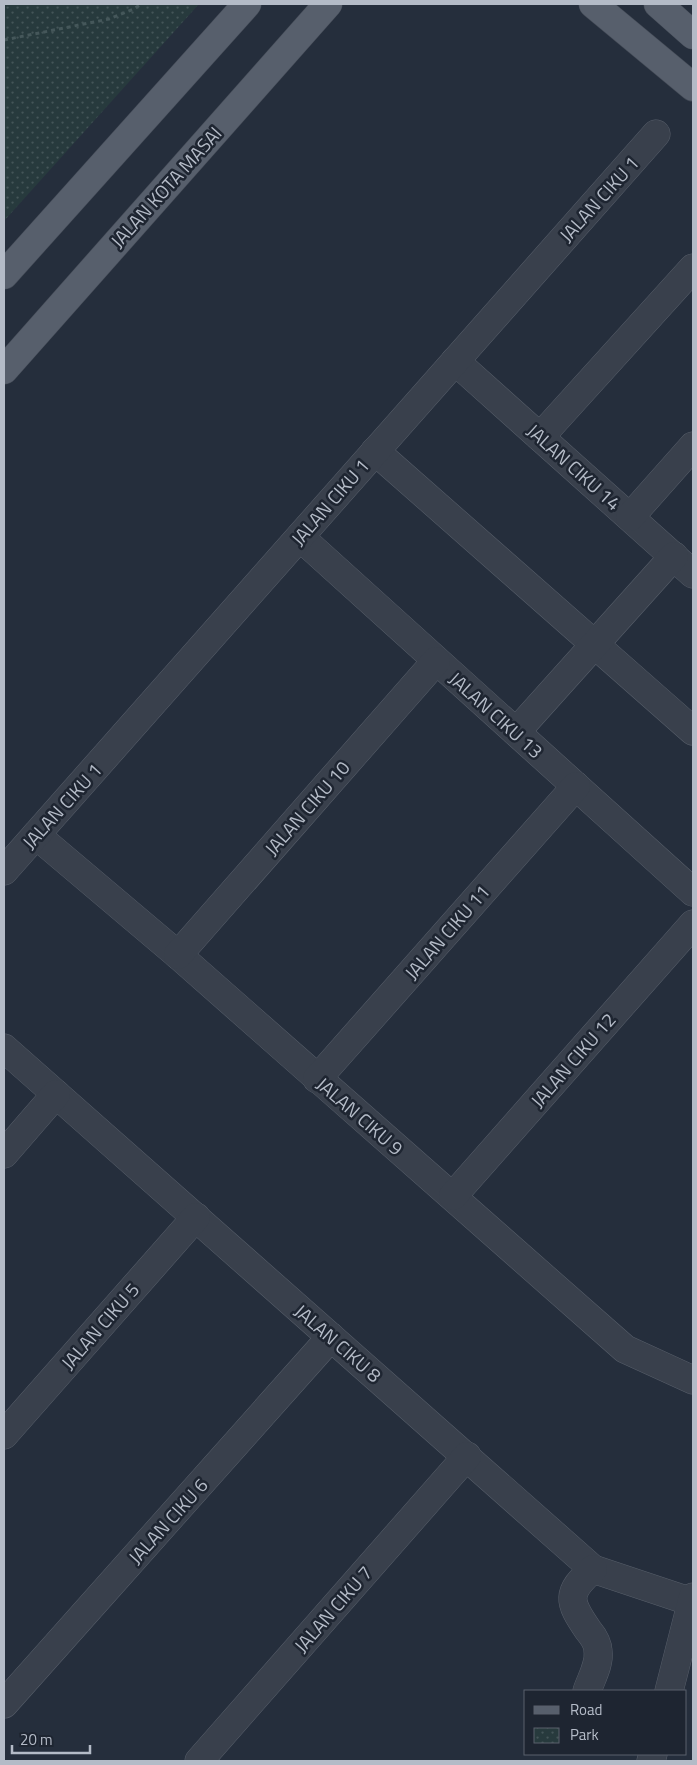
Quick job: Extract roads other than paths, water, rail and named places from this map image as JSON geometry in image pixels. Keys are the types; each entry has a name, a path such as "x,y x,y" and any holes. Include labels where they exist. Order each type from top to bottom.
{"main road":[{"path":"4,275 247,4"},
{"name":"JALAN KOTA MASAI","path":"4,370 328,4"},
{"path":"593,4 693,87"},
{"path":"658,4 693,35"}],"street":[{"name":"JALAN CIKU 1","path":"4,871 656,134"},
{"path":"540,437 693,268"},
{"name":"JALAN CIKU 14","path":"455,361 684,565"},
{"path":"630,517 693,446"},
{"path":"375,451 693,731"},
{"name":"JALAN CIKU 13","path":"300,537 693,892"},
{"path":"516,732 595,644 684,565"},
{"name":"JALAN CIKU 10","path":"178,955 436,661"},
{"name":"JALAN CIKU 11","path":"317,1079 576,786"},
{"name":"JALAN CIKU 9","path":"36,834 178,955 625,1349 693,1380"},
{"name":"JALAN CIKU 12","path":"452,1196 693,924"},
{"name":"JALAN CIKU 8","path":"4,1048 593,1569 693,1600"},
{"path":"4,1154 56,1094"},
{"name":"JALAN CIKU 5","path":"4,1435 196,1217"},
{"name":"JALAN CIKU 6","path":"4,1704 332,1337"},
{"name":"JALAN CIKU 7","path":"200,1761 467,1456"},
{"path":"587,1690 597,1662 598,1649 594,1638 573,1606 572,1596 576,1587 593,1569"},
{"path":"669,1690 688,1635 693,1600"}]}
